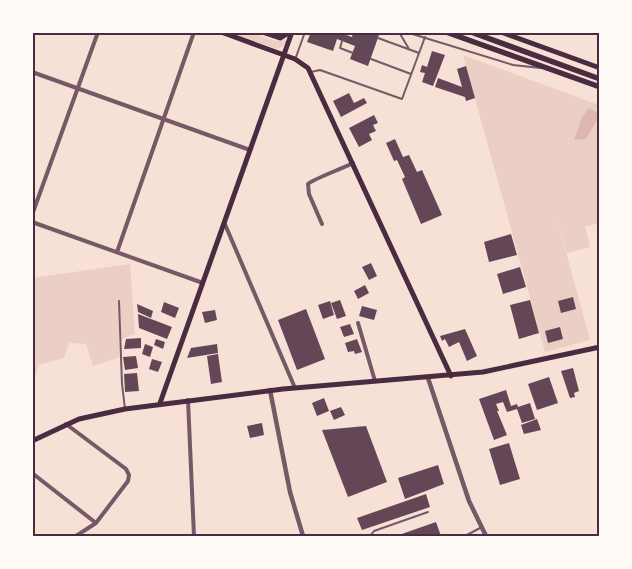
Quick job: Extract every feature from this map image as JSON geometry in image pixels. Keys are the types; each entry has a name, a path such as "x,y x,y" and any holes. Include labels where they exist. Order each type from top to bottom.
{"highway":[{"path":"446,32 600,87"},
{"path":"471,32 600,79"},
{"path":"487,32 495,41"}],"main road":[{"path":"221,32 295,59 305,64 311,72 451,376"},
{"path":"262,32 280,38 291,32"},
{"path":"160,403 291,32"},
{"path":"501,32 600,68"},
{"path":"32,441 66,424 125,409 160,403 270,390 451,376 516,366 600,347"}],"street":[{"path":"32,215 98,32"},
{"path":"117,252 194,32"},
{"path":"32,72 250,150"},
{"path":"322,224 309,194 308,184 353,163"},
{"path":"32,222 202,283"},
{"path":"224,222 295,388"},
{"path":"358,323 375,381"},
{"path":"428,378 468,501 480,528 486,536"},
{"path":"270,390 288,485 303,536"},
{"path":"188,400 194,536"},
{"path":"66,424 128,472 128,481 96,523 76,536"},
{"path":"32,473 96,523"}],"lane":[{"path":"295,59 305,32"},
{"path":"399,32 409,49"},
{"path":"406,32 425,36 513,65 550,70"},
{"path":"311,72 320,70 402,99 425,36"},
{"path":"378,38 419,53"},
{"path":"342,41 340,48 353,53"},
{"path":"371,60 411,74"},
{"path":"119,301 122,384 125,409"},
{"path":"370,536 374,531 428,512"},
{"path":"465,536 480,528"}],"shaded area":[{"path":"231,33 251,33 276,41 288,40 282,47 277,49"},
{"path":"463,55 599,105 599,223 585,227 590,247 567,253 555,211 590,340 545,352"},
{"path":"589,108 596,112 599,117 586,139 574,140 582,117"},
{"path":"130,264 135,334 119,340 120,357 93,366 86,344 69,343 64,358 39,365 35,376 32,368 32,278"}],"building":[{"path":"311,32 338,32 352,37 353,32 380,32 368,66 350,59 355,46 337,39 333,51 307,42"},
{"path":"432,51 445,55 433,86 422,82 425,73 420,72 422,65 427,67"},
{"path":"466,66 475,98 466,101 465,97 435,87 438,78 462,87 457,69"},
{"path":"349,93 354,103 364,98 367,103 341,117 333,101"},
{"path":"374,115 378,123 373,125 376,131 369,134 372,140 359,147 349,128"},
{"path":"395,139 403,157 409,155 417,172 422,170 442,215 421,224 402,179 405,177 397,160 394,161 386,143"},
{"path":"511,234 517,255 489,262 484,242"},
{"path":"371,263 377,276 369,280 362,267"},
{"path":"520,267 526,287 503,294 497,274"},
{"path":"365,285 369,293 358,299 354,291"},
{"path":"573,297 576,309 561,313 558,301"},
{"path":"340,300 346,316 337,319 331,303"},
{"path":"530,300 539,333 519,339 510,305"},
{"path":"330,301 334,315 323,319 318,305"},
{"path":"164,302 179,308 175,318 161,312"},
{"path":"137,304 153,311 151,318 138,312"},
{"path":"362,306 377,310 374,320 359,316"},
{"path":"306,309 325,359 297,370 278,320"},
{"path":"215,310 217,320 205,323 202,312"},
{"path":"138,314 172,327 167,339 139,328"},
{"path":"350,324 354,334 344,337 340,327"},
{"path":"560,327 563,339 548,343 545,331"},
{"path":"465,329 477,356 467,361 459,342 449,347 445,339 442,341 440,336"},
{"path":"141,338 141,348 124,349 126,339"},
{"path":"156,339 165,342 163,349 154,345"},
{"path":"357,339 362,352 355,354 354,351 348,352 345,343"},
{"path":"145,344 153,347 150,357 142,354"},
{"path":"217,344 218,353 187,358 191,348"},
{"path":"218,354 222,382 211,384 207,356"},
{"path":"136,356 138,368 125,370 123,357"},
{"path":"152,359 162,362 158,372 149,369"},
{"path":"573,368 579,391 574,393 575,397 570,398 561,371"},
{"path":"137,373 139,391 125,392 124,374"},
{"path":"549,377 558,403 537,410 528,384"},
{"path":"506,390 511,406 517,404 518,407 530,403 535,419 522,423 517,409 507,412 503,402 496,404 507,435 494,440 479,399"},
{"path":"324,398 329,411 317,416 312,403"},
{"path":"341,407 345,415 334,420 330,411"},
{"path":"537,419 541,430 524,434 521,425"},
{"path":"262,423 264,435 250,438 247,426"},
{"path":"366,426 387,482 348,497 322,430"},
{"path":"509,443 520,479 500,485 489,449"},
{"path":"438,465 444,484 405,499 398,478"},
{"path":"426,494 430,507 362,530 357,518"},
{"path":"436,522 441,536 396,536"}]}
